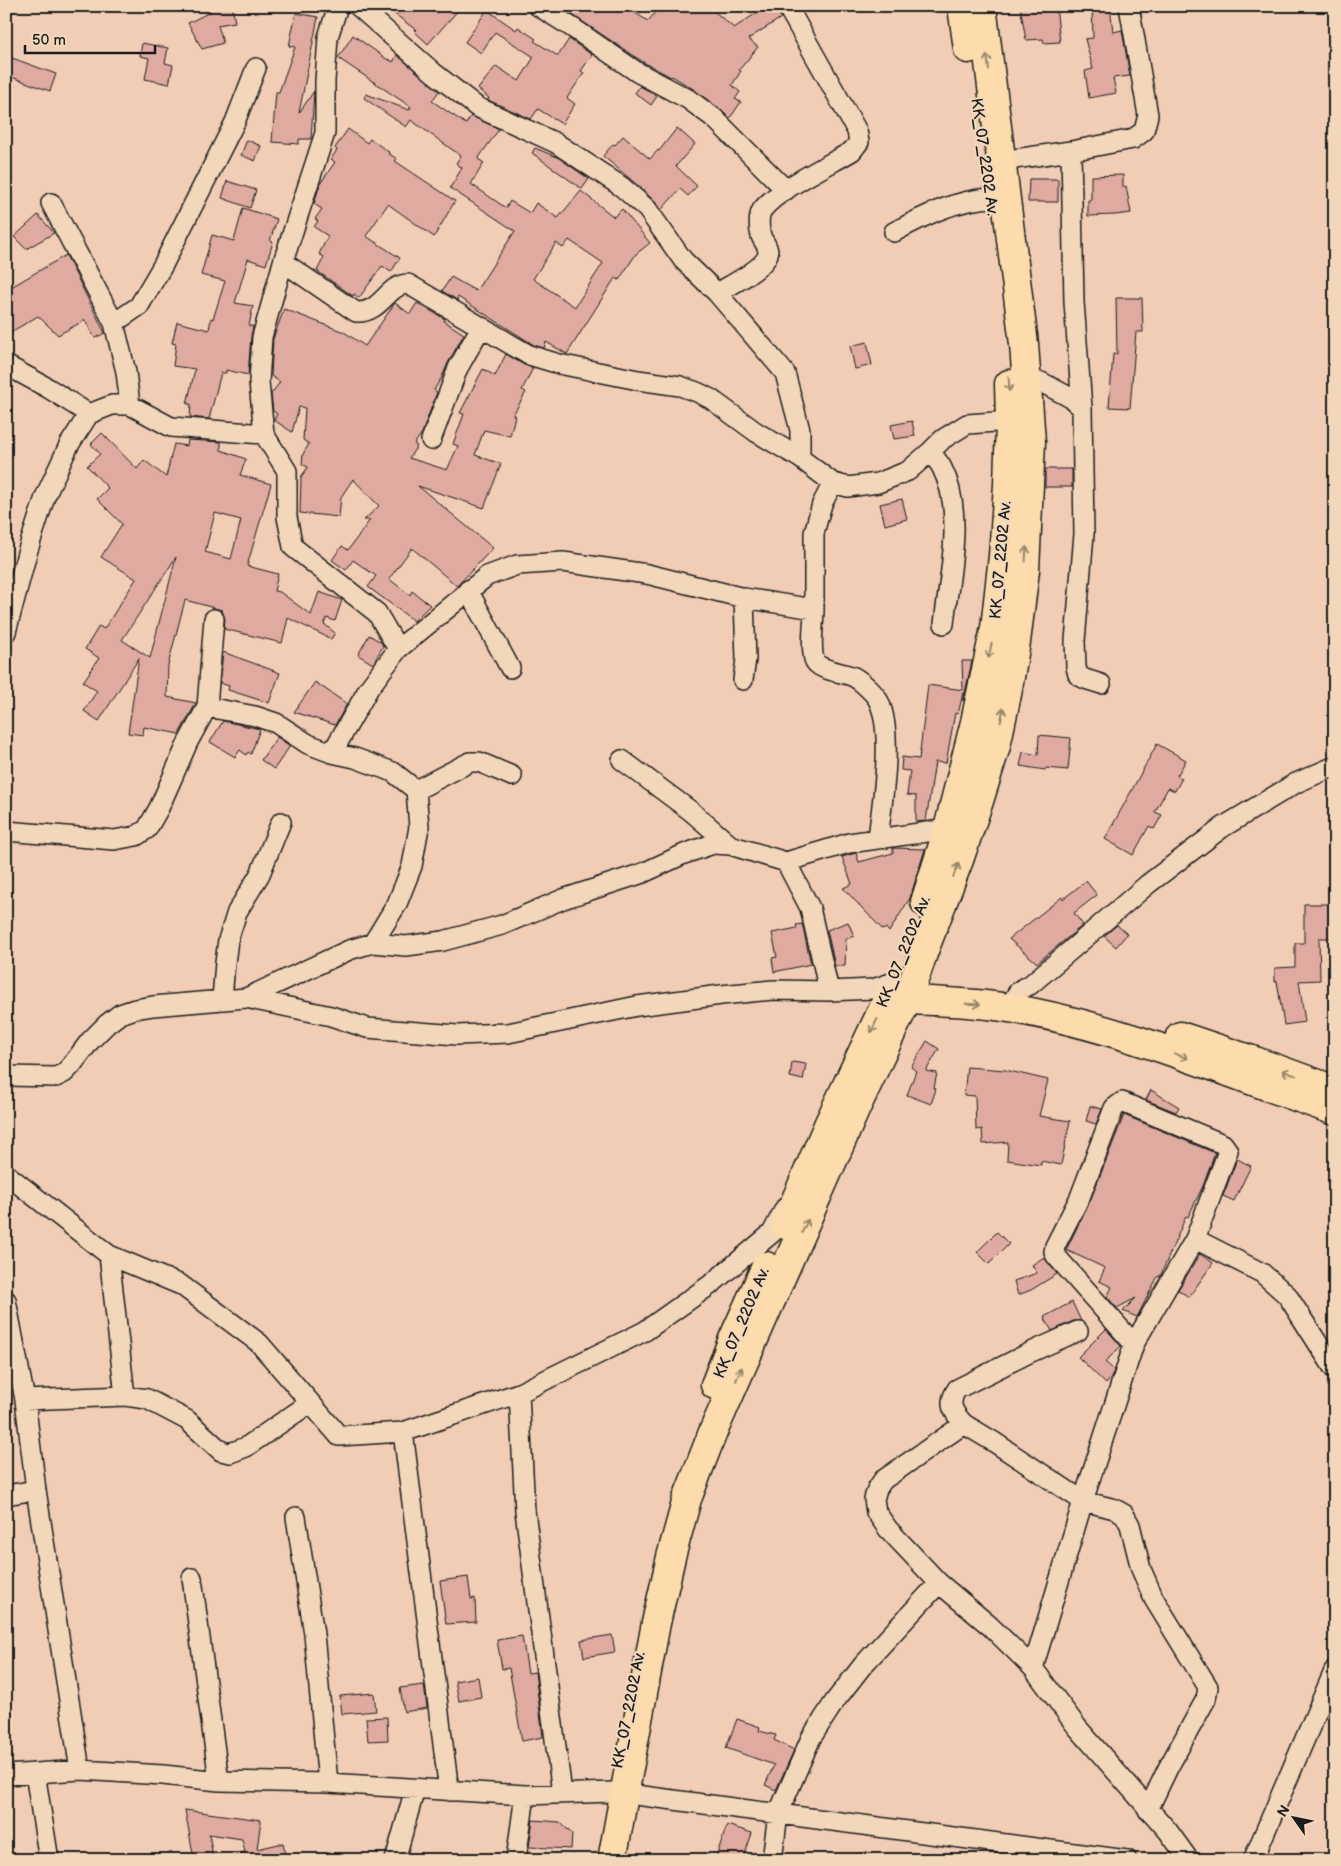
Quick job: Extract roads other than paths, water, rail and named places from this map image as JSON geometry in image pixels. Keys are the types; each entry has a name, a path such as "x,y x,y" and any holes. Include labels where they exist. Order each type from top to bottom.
{"main road":[{"name":"KK_07_2202 Av.","path":"602,1860 618,1792 622,1735 663,1538 681,1476 733,1339 828,1125 895,990 948,828 995,628 1003,556 1010,420 1006,326 990,198 962,6"},
{"path":"612,1860 618,1792 670,1557 687,1499 713,1432 856,1108 895,990 959,860 996,746 1016,642 1025,570 1031,442 1024,344 982,6"},
{"path":"895,990 983,1004 1013,1001 1154,1028 1255,1060 1335,1090"},
{"path":"1013,1001 1052,1017 1143,1042 1335,1111"}],"street":[{"path":"338,6 328,37 325,81 325,133 283,262 262,337 259,382 264,434 287,471 287,517 293,547 377,613 398,649"},
{"path":"358,6 434,73 477,107 556,143 622,187 647,209 683,260 717,293 785,373 800,430 800,458"},
{"path":"538,6 637,72 688,100 714,118 786,190"},
{"path":"717,293 750,273 768,255 768,247 761,238 759,219 762,211 786,190 852,151 859,142 857,132 787,6"},
{"path":"1000,161 1071,151 1133,139 1144,131 1148,115 1129,6"},
{"path":"114,323 139,306 163,265 235,122 256,68"},
{"path":"1071,151 1074,302 1082,408 1084,534 1075,641 1076,667 1078,675 1084,679 1101,684"},
{"path":"894,232 924,216 972,199 990,198"},
{"path":"51,203 114,323 126,372 130,405"},
{"path":"283,262 356,312 366,313 402,284 408,284 529,354 559,364 638,380 680,386 696,392 712,399 756,432 800,458 833,483 848,487 878,483 908,471 943,439 967,424 1010,420"},
{"path":"431,440 458,368 481,327"},
{"path":"6,365 48,388 89,414"},
{"path":"1027,381 1041,382 1071,398 1082,408"},
{"path":"6,632 27,553 45,497 69,445 89,414 112,405 130,405 170,427 264,434"},
{"path":"930,452 942,468 954,503 955,528 944,624"},
{"path":"833,483 822,504 814,533 814,662 819,666 854,678 876,698 883,715 887,753 878,838"},
{"path":"332,753 369,688 398,649 487,576 517,565 562,562 647,574 744,598 814,609"},
{"path":"468,590 510,668"},
{"path":"743,680 746,660 744,598"},
{"path":"6,831 114,840 136,836 147,829 159,808 188,742 207,707 214,619"},
{"path":"207,707 255,716 276,724 308,744 393,772 416,790 419,827 412,866 397,904 374,943"},
{"path":"622,760 692,812 730,845"},
{"path":"416,790 470,762 479,762 512,776"},
{"path":"1013,1001 1021,988 1030,985 1148,884 1223,827 1296,783 1335,766"},
{"path":"222,1000 224,964 228,940 238,912 260,874 281,822"},
{"path":"246,998 349,950 374,943 406,946 443,941 502,925 563,899 643,873 684,854 713,844 730,845 786,862 849,843 948,828"},
{"path":"786,862 810,908 828,991"},
{"path":"6,1076 56,1077 71,1066 90,1041 120,1014 135,1009 222,1000 246,998 331,1016 368,1028 457,1036 508,1033 637,1006 721,995 773,990 895,990"},
{"path":"1033,1668 1083,1501 1134,1344 1195,1239 1228,1151 1223,1144 1122,1102 1114,1108 1080,1197 1055,1246 1054,1252 1134,1344"},
{"path":"6,1174 109,1255 181,1285 259,1343 339,1436 403,1432 519,1393 645,1331 710,1285 772,1233 828,1125"},
{"path":"1195,1239 1262,1272 1286,1295 1335,1370"},
{"path":"109,1255 125,1396"},
{"path":"6,1300 17,1390 36,1490 80,1770"},
{"path":"1078,1331 1029,1352 957,1389 952,1396 952,1407 964,1424 1083,1501 1115,1509 1124,1514 1130,1525 1141,1570 1154,1599 1208,1687 1206,1699 1168,1768 1148,1810"},
{"path":"17,1390 147,1399 187,1420 221,1451 230,1453 246,1447 310,1402"},
{"path":"519,1393 525,1511 562,1793"},
{"path":"964,1424 883,1480 877,1489 874,1500 876,1512 888,1529 940,1583 990,1626 1033,1668 1076,1727 1168,1831 1189,1860"},
{"path":"403,1432 449,1791"},
{"path":"6,1495 36,1490"},
{"path":"296,1517 314,1634 328,1783"},
{"path":"192,1578 219,1781"},
{"path":"772,1860 778,1814 811,1738 835,1701 863,1665 940,1583"},
{"path":"1253,1860 1335,1669"},
{"path":"6,1775 80,1770 163,1775 219,1781 328,1783 524,1795 618,1792 1098,1858 1127,1860"},
{"path":"35,1773 49,1860"},
{"path":"394,1860 415,1789"},
{"path":"516,1860 524,1795"}]}
